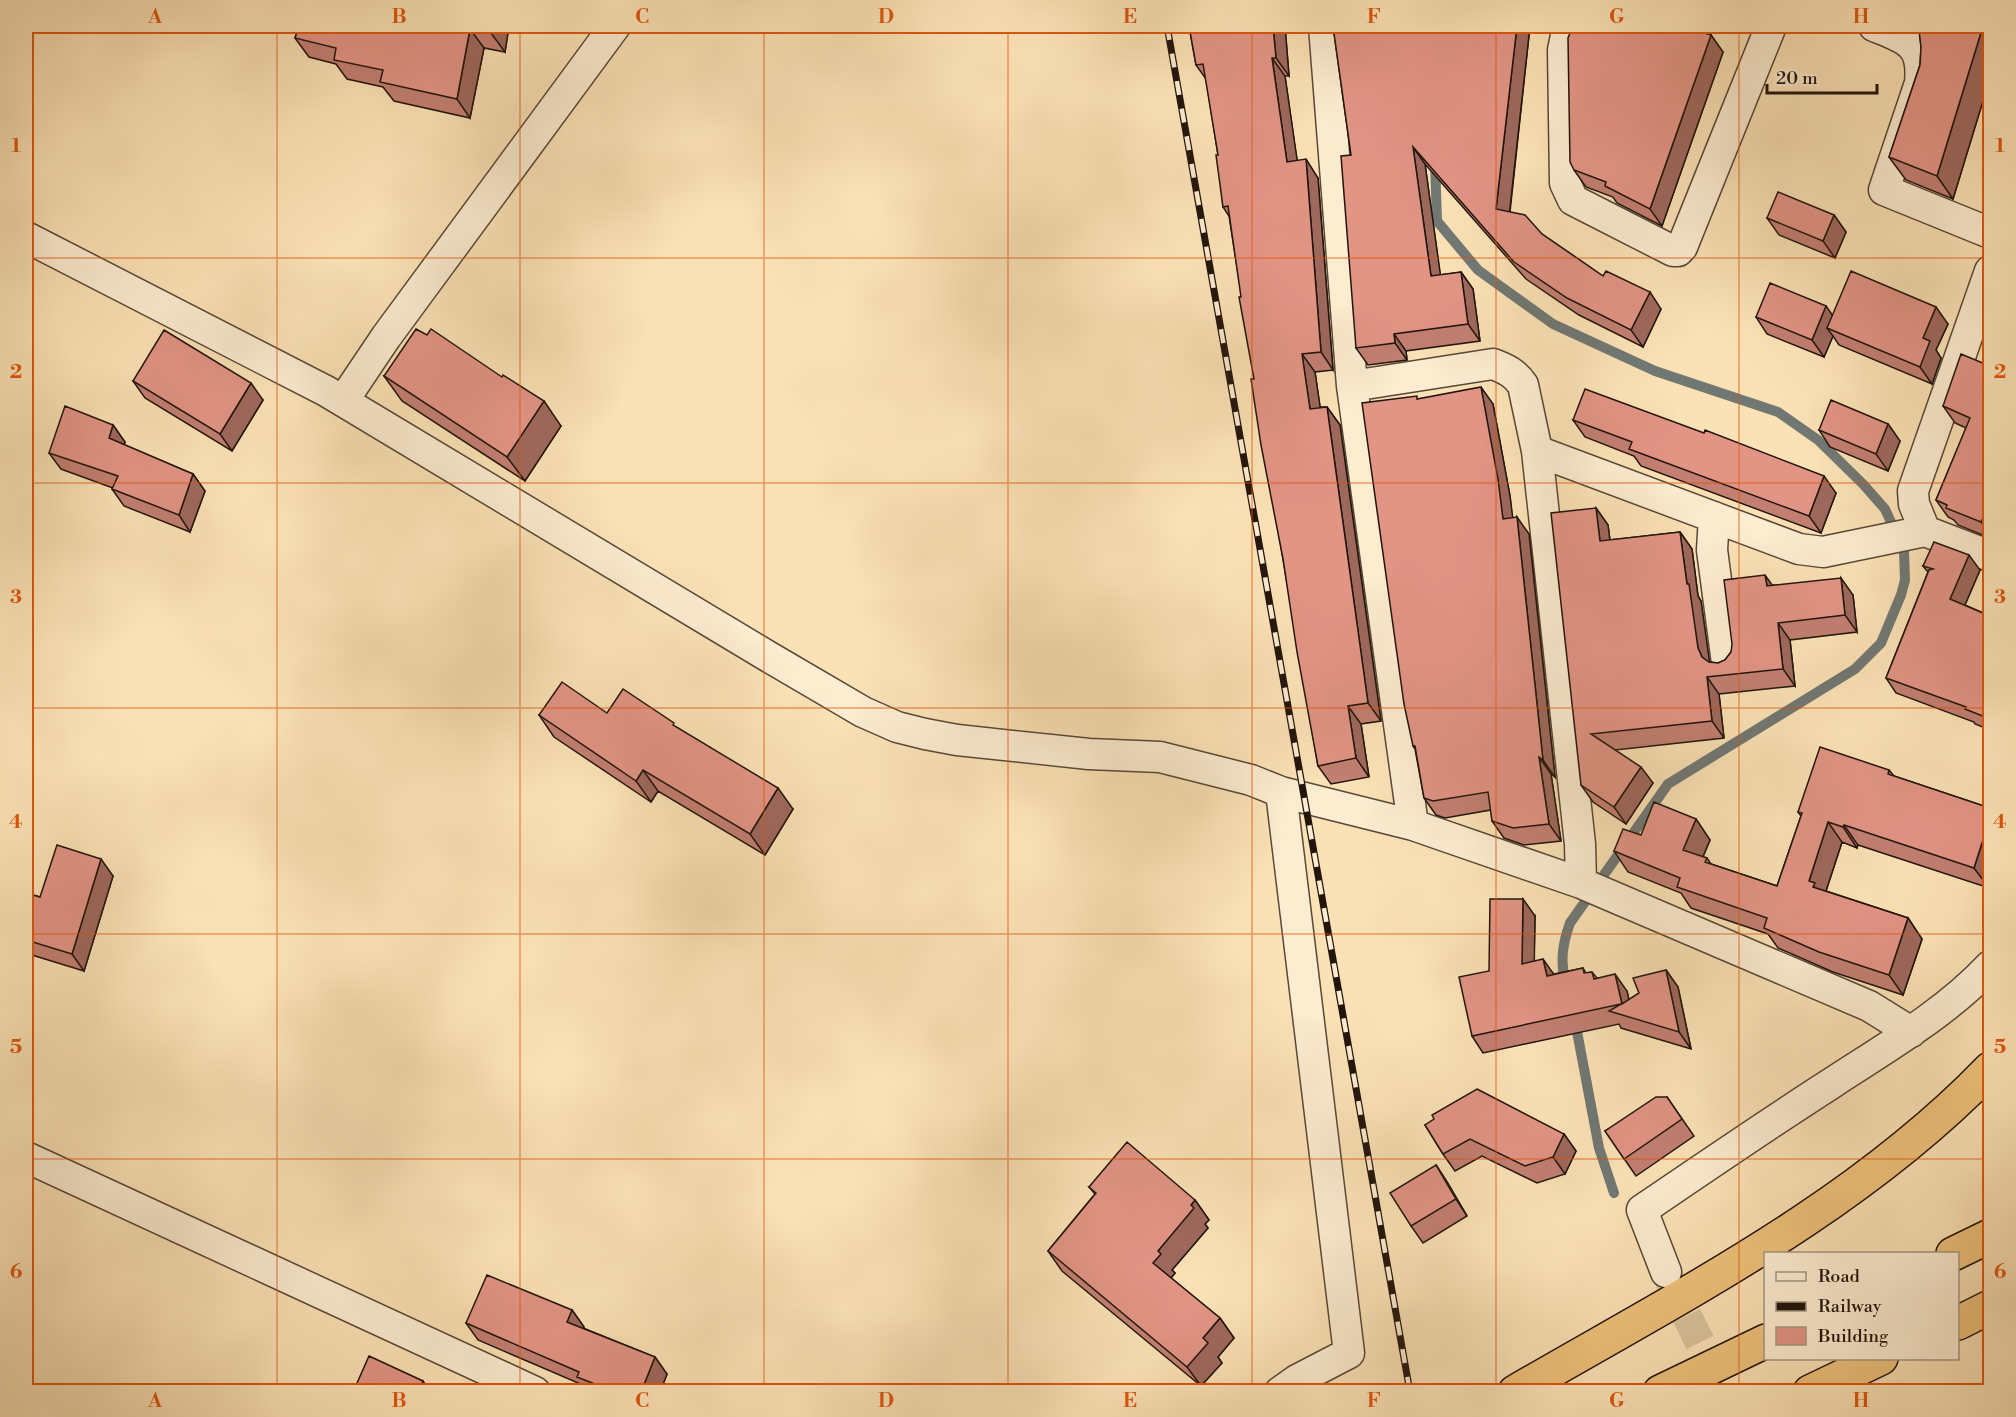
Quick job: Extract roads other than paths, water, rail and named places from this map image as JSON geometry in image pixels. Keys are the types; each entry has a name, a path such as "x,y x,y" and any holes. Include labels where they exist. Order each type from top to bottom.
{"highway":[{"path":"1515,1392 1689,1292 1823,1209 1908,1143 1990,1069"},
{"path":"1957,1252 1990,1236"},
{"path":"1959,1322 1990,1307"},
{"path":"1660,1392 1764,1342"},
{"path":"1810,1392 1879,1360"}],"street":[{"path":"343,401 400,318 615,26"},
{"path":"1324,26 1352,386 1413,825"},
{"path":"1568,26 1563,50 1565,183 1569,195 1573,200 1673,251 1678,251 1682,247 1771,26"},
{"path":"1874,26 1903,37 1913,45 1919,54 1921,64 1920,83 1884,190 1990,232"},
{"path":"26,237 326,391 769,657 863,712 897,727 925,734 979,742 1089,754 1160,757 1251,780 1281,792 1413,825 1581,883 1869,1006 1911,1032"},
{"path":"1925,531 1914,504 1913,491 1990,271"},
{"path":"1352,386 1493,364 1509,370 1518,377 1523,385 1537,451 1578,832 1581,883"},
{"path":"1537,451 1811,552 1823,552 1925,531 1990,556"},
{"path":"1714,517 1712,550 1727,663"},
{"path":"1280,1392 1297,1380 1349,1353 1281,792"},
{"path":"1665,1272 1642,1210 1730,1149 1911,1032 1944,1007 1990,966"},
{"path":"26,1156 535,1392"}],"waterway":[{"path":"1435,162 1437,221 1478,270 1553,324 1655,371 1778,412 1818,440 1863,484 1885,509 1904,551 1905,580 1901,595 1881,643 1855,669 1668,784 1570,923 1563,954 1566,985"},
{"path":"1575,1021 1599,1148 1614,1193"}],"tunnel":[{"path":"1667,1275 1724,1392"}],"railway":[{"path":"1167,26 1410,1392"}]}
